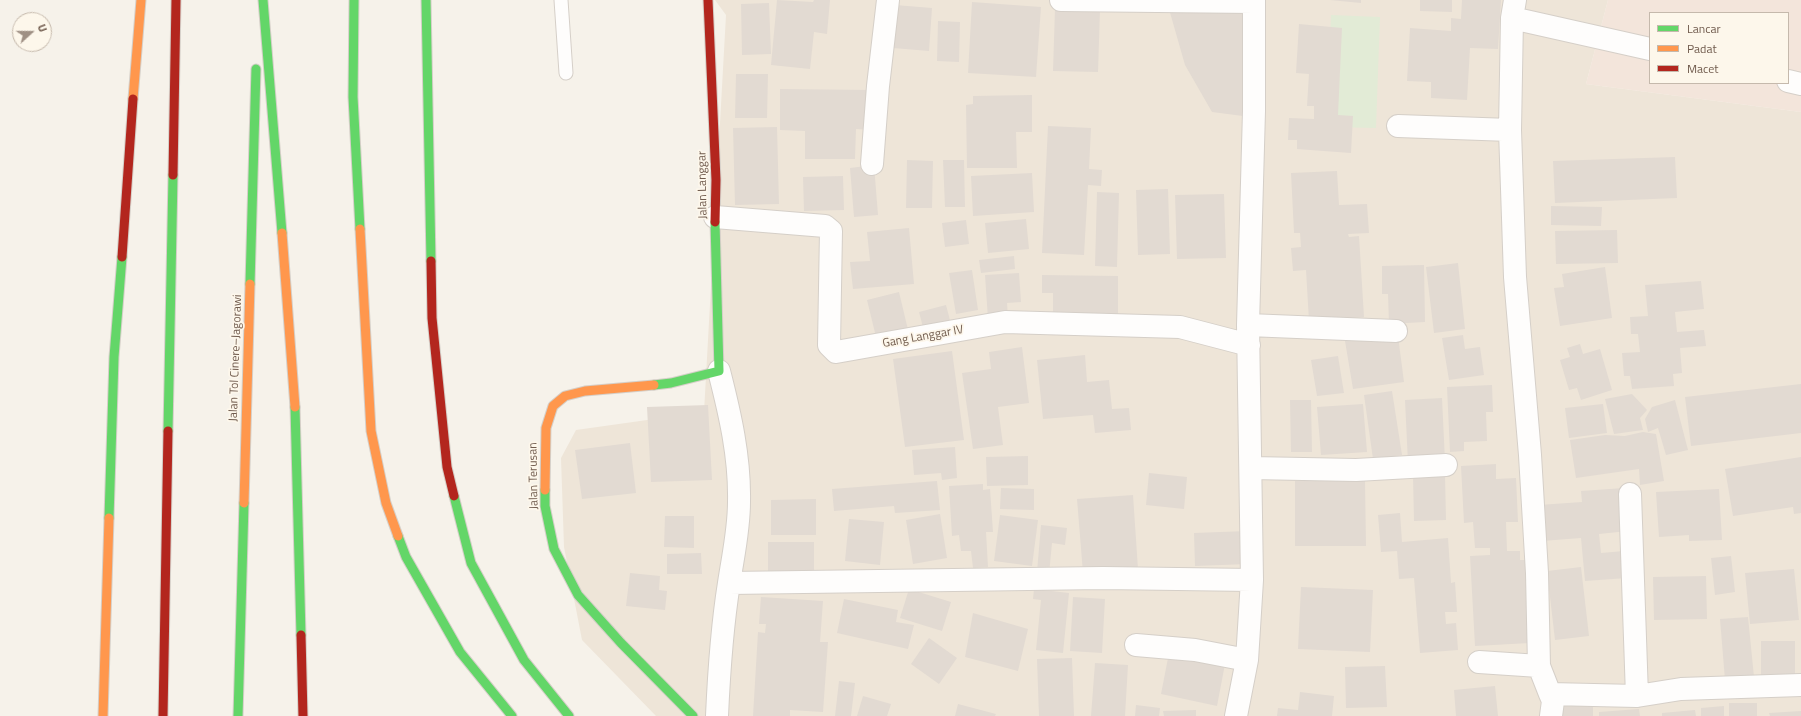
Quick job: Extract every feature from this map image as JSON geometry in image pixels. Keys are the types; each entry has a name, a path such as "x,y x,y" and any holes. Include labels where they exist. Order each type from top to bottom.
{"main road":[{"path":"103,716 114,357 141,0"},
{"path":"163,716 176,0"},
{"path":"256,0 257,42"},
{"path":"262,0 295,401 303,716"},
{"path":"354,0 353,97 371,430 386,503 406,557 460,652 512,716"},
{"path":"426,0 432,318 447,467 471,564 524,660 569,716"},
{"name":"Jalan Langgar","path":"708,0 716,180 715,251 719,370"},
{"name":"Jalan Tol Cinere–Jagorawi","path":"238,716 256,57"},
{"name":"Jalan Terusan","path":"693,716 621,643 578,595 554,549 545,506 546,428 553,406 565,396 585,391 671,383 719,370"}],"street":[{"path":"872,164 878,86 888,0"},
{"path":"1061,0 1254,1 1254,119 1249,335 1252,580 1248,660 1236,716"},
{"path":"1551,716 1553,701 1539,666 1537,574 1530,463 1515,277 1510,130 1513,9 1649,49"},
{"path":"1789,81 1801,84"},
{"path":"1398,126 1510,130"},
{"name":"Gang Langgar IV","path":"715,217 825,226 831,231 829,345 836,352 1005,322 1180,327 1249,335"},
{"path":"1249,335 1396,331"},
{"path":"717,716 720,654 729,583 738,536 740,502 738,462 732,418 719,370"},
{"path":"1251,468 1356,470 1446,465"},
{"path":"1630,494 1637,696"},
{"path":"729,583 1104,578 1252,580"},
{"path":"1136,645 1195,650 1248,660"},
{"path":"1479,662 1539,666"},
{"path":"1550,694 1637,696 1681,689 1801,685"}],"lane":[{"path":"561,0 566,73"}],"shaded area":[{"path":"715,0 1608,0 1586,84 1801,112 1801,716 656,716 582,640 564,547 561,458 576,430 704,412 726,15"},
{"path":"1608,0 1801,0 1801,112 1586,84"}],"green space":[{"path":"1331,15 1380,17 1376,128 1327,127"}],"building":[{"path":"777,0 813,2 814,0 830,0 827,34 814,32 810,69 771,65"},
{"path":"1330,0 1361,0 1361,3"},
{"path":"1420,0 1452,0 1452,12 1420,11"},
{"path":"1462,0 1501,0 1498,49 1470,48 1467,100 1431,98 1431,82 1407,81 1410,28 1451,31 1451,18 1461,19"},
{"path":"972,2 1041,7 1036,77 968,73"},
{"path":"1167,2 1242,4 1243,116 1212,112 1185,65"},
{"path":"769,3 771,54 742,55 741,4"},
{"path":"895,5 932,8 929,51 893,48"},
{"path":"1055,9 1100,10 1098,72 1053,71"},
{"path":"938,21 960,22 959,62 937,61"},
{"path":"1299,24 1342,28 1338,115 1353,116 1351,153 1297,149 1297,140 1288,140 1289,118 1314,119 1314,106 1307,106 1309,74 1296,73"},
{"path":"736,74 768,74 767,118 735,118"},
{"path":"780,89 872,90 872,130 856,129 855,159 805,159 805,131 780,130"},
{"path":"1032,95 1032,132 1016,132 1017,168 967,168 966,105 973,104 973,96"},
{"path":"1048,126 1091,128 1089,169 1102,170 1101,186 1088,185 1084,255 1042,253"},
{"path":"777,127 779,204 735,205 733,128"},
{"path":"1675,157 1677,198 1555,203 1553,161"},
{"path":"907,160 933,161 932,208 906,208"},
{"path":"943,160 964,160 965,207 945,207"},
{"path":"874,165 878,215 854,217 850,168"},
{"path":"1337,171 1339,205 1367,204 1369,233 1348,234 1349,237 1359,236 1364,317 1309,321 1306,270 1293,271 1291,248 1301,247 1300,233 1294,233 1291,173"},
{"path":"1032,173 1034,212 973,216 971,176"},
{"path":"843,176 844,210 804,211 803,177"},
{"path":"1168,189 1170,254 1138,255 1136,190"},
{"path":"1097,192 1119,193 1117,267 1095,266"},
{"path":"1224,194 1226,258 1177,259 1175,195"},
{"path":"1551,206 1602,207 1601,226 1551,225"},
{"path":"1026,219 1029,249 988,253 985,223"},
{"path":"966,220 969,244 945,247 942,223"},
{"path":"909,228 914,284 853,289 850,262 870,261 867,232"},
{"path":"1617,230 1618,263 1556,264 1555,231"},
{"path":"1014,256 1015,269 981,273 979,260"},
{"path":"1458,263 1465,329 1434,333 1426,267"},
{"path":"1424,265 1425,322 1389,324 1388,294 1382,294 1382,266"},
{"path":"1605,267 1612,318 1560,326 1554,288 1564,287 1562,274"},
{"path":"972,270 978,310 956,314 949,273"},
{"path":"1019,273 1021,302 1007,303 1008,317 988,319 985,275"},
{"path":"1042,275 1118,276 1118,319 1053,319 1053,293 1042,293"},
{"path":"1701,281 1704,309 1675,312 1677,332 1704,330 1706,346 1680,348 1682,373 1673,374 1674,386 1632,389 1630,376 1624,376 1622,353 1640,352 1638,334 1631,334 1630,317 1648,316 1645,285"},
{"path":"899,292 909,334 877,341 867,300"},
{"path":"946,305 952,328 925,335 919,312"},
{"path":"1344,335 1398,336 1404,382 1353,389"},
{"path":"1463,335 1465,349 1480,347 1484,375 1449,380 1442,338"},
{"path":"1580,344 1583,354 1600,349 1612,390 1581,400 1577,388 1569,390 1560,360 1570,357 1567,348"},
{"path":"1022,347 1029,403 998,407 1003,445 973,449 962,373 991,369 989,352"},
{"path":"952,351 964,440 905,447 893,359"},
{"path":"1085,355 1087,382 1109,380 1112,409 1129,408 1131,430 1095,433 1093,415 1043,419 1037,360"},
{"path":"1338,356 1344,393 1317,396 1311,360"},
{"path":"1801,384 1801,433 1691,446 1685,397"},
{"path":"1492,385 1493,412 1486,412 1487,441 1464,442 1464,451 1450,452 1447,387"},
{"path":"1392,391 1402,455 1373,459 1364,395"},
{"path":"1632,394 1647,410 1640,418 1643,430 1614,434 1605,399"},
{"path":"1442,398 1445,461 1408,463 1405,400"},
{"path":"1290,400 1311,400 1312,452 1291,452"},
{"path":"1675,400 1688,450 1666,455 1658,428 1648,432 1645,419 1652,407"},
{"path":"1363,404 1367,452 1321,455 1317,407"},
{"path":"1603,404 1607,433 1569,438 1565,408"},
{"path":"708,405 712,480 651,482 647,407"},
{"path":"1643,432 1656,434 1664,481 1640,485 1639,469 1576,478 1570,440 1605,435 1625,436"},
{"path":"630,443 636,493 582,499 575,450"},
{"path":"955,447 957,478 942,480 941,473 914,475 912,450"},
{"path":"1028,456 1028,485 987,486 986,457"},
{"path":"1801,457 1801,513 1794,514 1793,507 1733,516 1725,469"},
{"path":"1496,464 1496,479 1516,478 1518,522 1506,522 1507,551 1520,551 1520,560 1530,560 1530,643 1475,646 1470,556 1490,555 1490,548 1475,548 1473,522 1464,523 1461,466"},
{"path":"1149,473 1187,477 1184,509 1146,505"},
{"path":"1445,475 1446,520 1414,521 1413,476"},
{"path":"937,481 940,510 895,513 894,506 834,511 832,489"},
{"path":"1295,481 1365,481 1366,546 1295,546"},
{"path":"983,484 983,490 990,489 993,532 986,532 988,567 973,568 971,551 961,551 959,535 952,536 949,486"},
{"path":"1001,488 1034,489 1034,510 1000,509"},
{"path":"1624,488 1628,531 1599,534 1601,553 1624,551 1627,578 1585,581 1581,538 1542,541 1539,505 1582,502 1581,491"},
{"path":"1719,489 1722,540 1689,541 1689,535 1659,537 1656,492"},
{"path":"1133,495 1138,569 1083,573 1077,499"},
{"path":"816,499 816,535 771,535 771,500"},
{"path":"1400,513 1402,542 1448,538 1451,583 1455,582 1457,612 1445,612 1446,624 1456,623 1458,650 1420,653 1414,578 1399,579 1397,551 1381,552 1378,515"},
{"path":"940,514 947,558 913,564 906,520"},
{"path":"1000,515 1038,520 1032,566 994,561"},
{"path":"665,516 694,516 694,548 664,547"},
{"path":"849,519 884,522 880,565 845,561"},
{"path":"1041,525 1067,528 1065,545 1052,543 1049,574 1037,572"},
{"path":"1247,531 1248,564 1195,566 1194,533"},
{"path":"768,542 814,542 814,577 768,578"},
{"path":"701,553 702,574 667,574 667,554"},
{"path":"1731,556 1735,592 1715,595 1711,558"},
{"path":"1581,567 1589,636 1555,640 1547,571"},
{"path":"1794,569 1799,620 1750,624 1745,573"},
{"path":"630,573 660,576 659,590 667,591 665,610 626,606"},
{"path":"1706,576 1707,619 1654,620 1653,577"},
{"path":"1301,587 1373,590 1370,652 1298,649"},
{"path":"909,589 951,602 942,631 900,618"},
{"path":"1034,589 1069,593 1063,653 1036,650 1041,600 1033,599"},
{"path":"761,597 823,601 820,642 828,642 823,712 790,710 790,716 753,716 758,632 765,633 766,624 759,624"},
{"path":"1073,597 1105,599 1102,653 1070,651"},
{"path":"844,599 898,610 896,622 914,625 908,649 837,633"},
{"path":"973,613 1028,629 1018,671 965,657"},
{"path":"1748,617 1754,677 1725,680 1720,619"},
{"path":"929,638 957,658 939,684 911,664"},
{"path":"1761,641 1795,641 1795,682 1761,682"},
{"path":"1169,653 1225,664 1217,706 1161,694"},
{"path":"1072,658 1074,716 1039,716 1037,659"},
{"path":"1095,663 1128,665 1125,716 1091,716"},
{"path":"1385,666 1387,707 1346,708 1345,667"},
{"path":"839,681 855,683 851,716 835,716"},
{"path":"1495,686 1498,716 1456,716 1454,690"},
{"path":"1300,692 1334,696 1332,716 1277,716 1278,708 1298,710"},
{"path":"863,696 891,704 887,716 857,716"},
{"path":"1593,701 1593,716 1558,716 1558,702"},
{"path":"1729,703 1757,703 1757,716 1729,716"},
{"path":"958,704 996,714 995,716 955,716"},
{"path":"1136,705 1160,708 1159,716 1135,716"},
{"path":"1724,706 1724,716 1701,716 1701,708"},
{"path":"1639,709 1640,716 1599,716 1599,712"},
{"path":"1196,710 1196,716 1164,716 1163,711"},
{"path":"1695,710 1696,716 1662,716 1662,713"},
{"path":"1801,711 1801,716 1770,716 1769,713"}],"traffic: fast":[{"path":"263,0 282,233"},
{"path":"354,0 353,97 360,229"},
{"path":"426,0 431,261"},
{"path":"250,284 256,69"},
{"path":"168,431 173,175"},
{"path":"654,385 671,383 719,371 715,222"},
{"path":"109,518 114,357 122,257"},
{"path":"295,407 301,635"},
{"path":"545,490 545,506 554,549 578,595 621,643 693,716"},
{"path":"454,496 471,563 524,660 569,716"},
{"path":"238,716 244,503"},
{"path":"398,536 406,557 460,652 512,716"}],"traffic: slow":[{"path":"133,99 141,0"},
{"path":"360,229 371,431 386,503 398,536"},
{"path":"282,233 295,407"},
{"path":"244,503 250,284"},
{"path":"545,490 546,428 553,406 565,396 585,391 654,385"},
{"path":"103,716 109,518"}],"traffic: jam":[{"path":"173,175 176,0"},
{"path":"708,0 716,180 715,222"},
{"path":"122,257 133,99"},
{"path":"431,261 432,318 447,467 454,496"},
{"path":"163,716 168,431"},
{"path":"301,635 303,716"}]}
